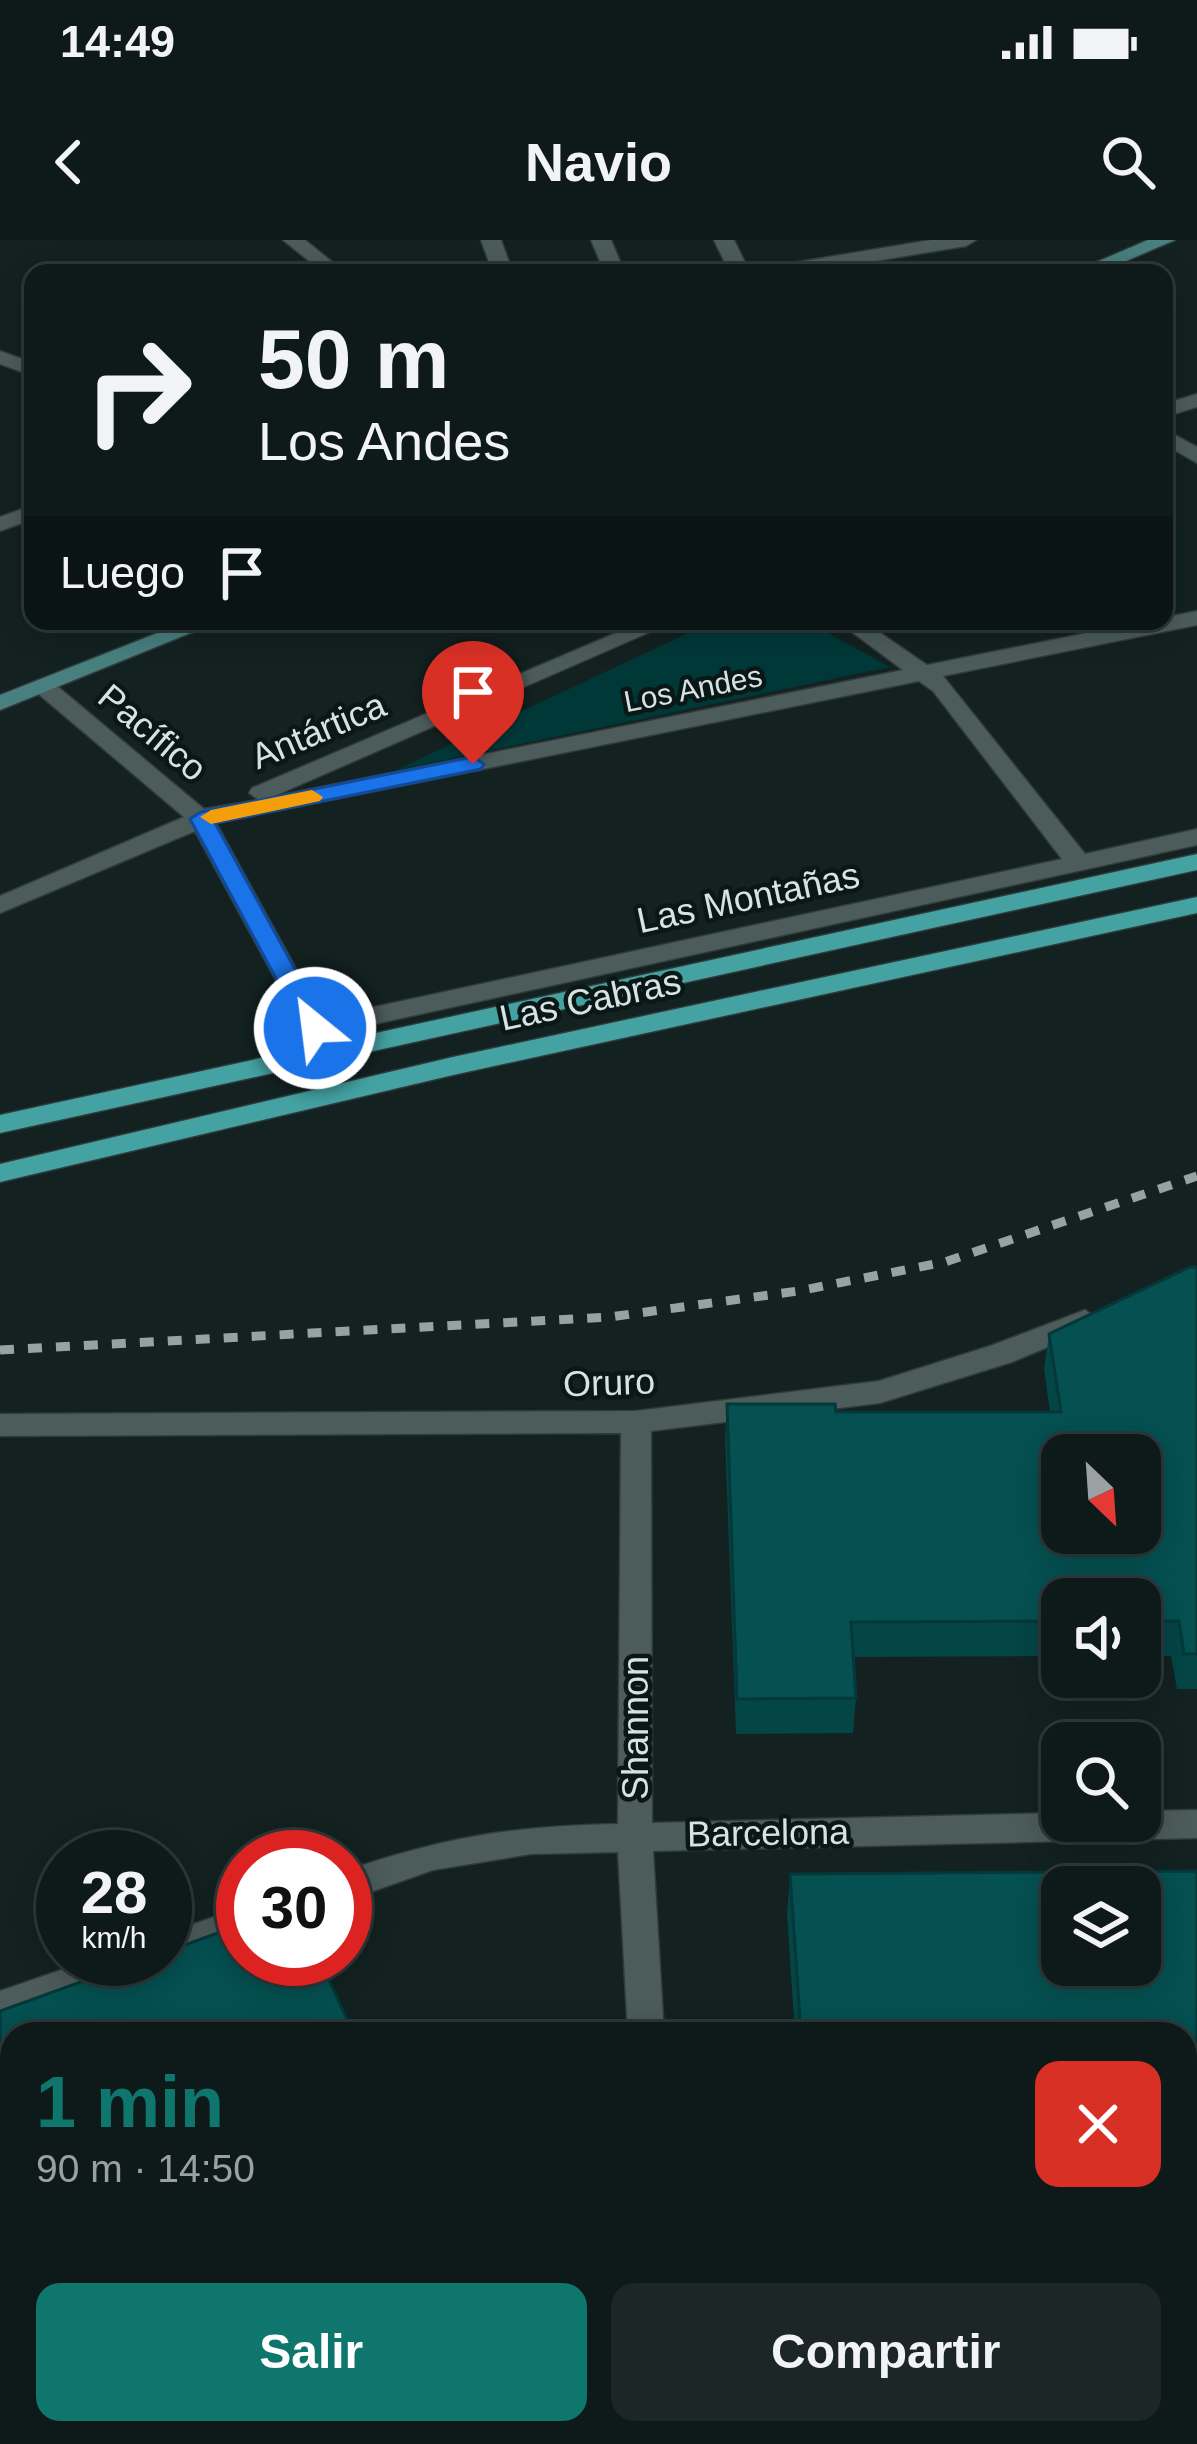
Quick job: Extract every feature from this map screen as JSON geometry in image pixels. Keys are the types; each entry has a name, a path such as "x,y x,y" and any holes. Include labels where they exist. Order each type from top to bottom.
{"main road":[{"name":"Las Cabras","path":"0,1124 1197,862"},
{"name":"Las Cabras","path":"0,1173 453,1066 1197,905"}],"street":[{"path":"293,240 324,264"},
{"path":"824,240 834,262"},
{"path":"1104,264 1166,240"},
{"path":"822,264 956,241"},
{"path":"0,703 186,630"},
{"name":"Antártica","path":"0,905 643,630"},
{"path":"862,630 941,686 1078,862"},
{"name":"Los Andes","path":"201,819 1142,630"},
{"name":"Pacífico","path":"43,686 201,819 315,1028"},
{"name":"Las Montañas","path":"315,1028 1197,837"},
{"name":"Oruro","path":"0,1425 636,1422 880,1392 1000,1354 1123,1305"},
{"name":"Shannon","path":"636,1422 635,1835 645,2022"},
{"name":"Barcelona","path":"372,1877 433,1856 531,1840 1197,1824"},
{"path":"0,2007 60,1986"}],"shaded area":[{"path":"695,630 822,630 890,667 396,770"}],"building":[{"path":"1197,1267 1197,1654 1184,1654 1179,1621 1161,1621 1161,1578 1041,1578 1041,1621 851,1622 856,1698 737,1699 727,1404 835,1404 836,1412 1061,1412 1049,1334"},
{"path":"1161,1871 1197,1871 1197,2022 800,2022 790,1874 1041,1872 1041,1986 1161,1986"},
{"path":"216,1934 216,1986 332,1986 348,2022 0,2022 0,2011 69,1986 192,1986 192,1942"}],"railway":[{"path":"0,1350 610,1317 798,1291 945,1262 1197,1176"}],"slow traffic":[{"path":"211,817 312,797"}],"route":[{"path":"315,1028 201,819 473,764"}]}
